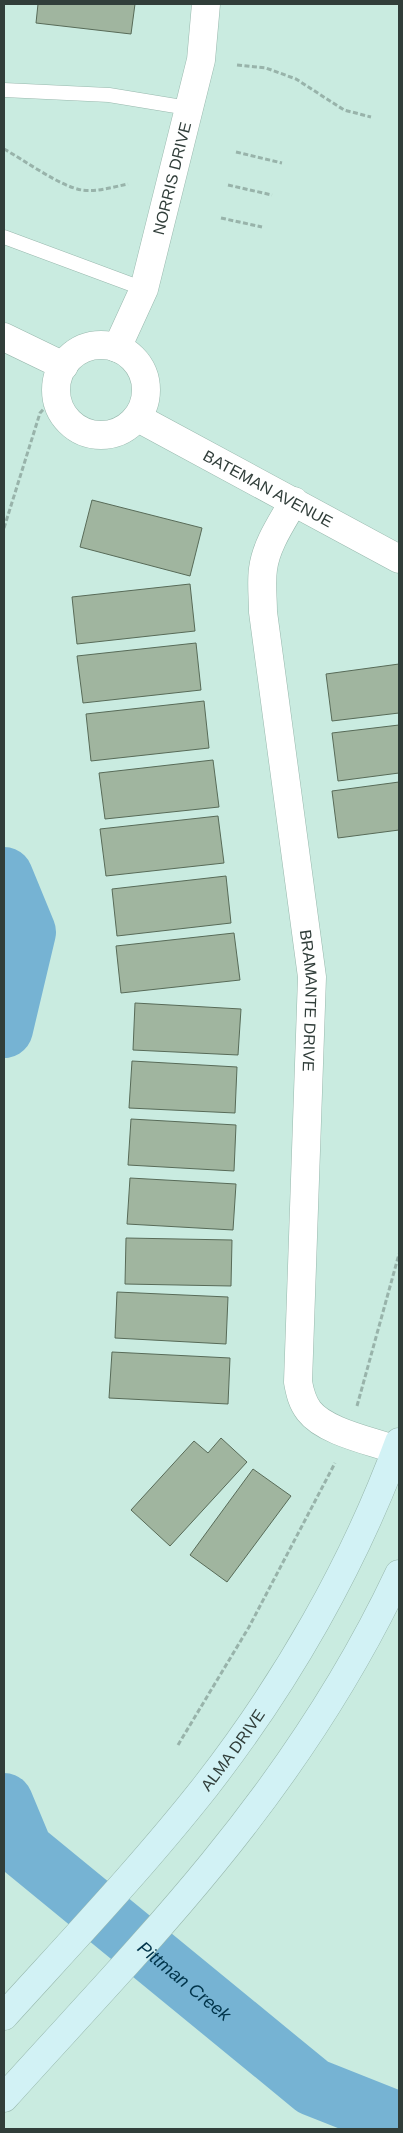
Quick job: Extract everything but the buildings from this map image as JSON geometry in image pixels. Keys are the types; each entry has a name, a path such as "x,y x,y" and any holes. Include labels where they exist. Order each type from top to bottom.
{"main road":[{"name":"ALMA DRIVE","path":"4,2016 172,1828 240,1741 300,1648 350,1553 398,1446"},
{"path":"4,2098 212,1865 258,1806 311,1730 359,1651 399,1574"}],"street":[{"name":"NORRIS DRIVE","path":"116,348 144,289 201,60 206,4"},
{"path":"4,338 64,366"},
{"path":"100,345 116,348 128,354 138,364 144,377 147,391 144,405 138,418 126,428 112,434 97,435 82,431 69,422 60,409 56,395 58,379 64,366 74,355 86,348 100,345"},
{"name":"BATEMAN AVENUE","path":"138,418 399,559"},
{"name":"BRAMANTE DRIVE","path":"294,501 267,552 263,569 262,590 263,612 312,977 298,1382 301,1399 309,1412 321,1421 348,1434 398,1446"}],"lane":[{"path":"4,90 109,95 188,108"},
{"path":"4,237 144,289"}],"path":[{"path":"237,65 266,68 296,79 344,110 371,117"},
{"path":"4,149 69,186 82,190 99,190 128,184"},
{"path":"236,152 282,163"},
{"path":"228,185 272,195"},
{"path":"221,218 262,227"},
{"path":"4,528 40,413 56,395"},
{"path":"178,1745 249,1627 332,1469 348,1434 399,1254"}],"waterway":[{"name":"Pittman Creek","path":"4,876 27,932 4,1029"},
{"name":"Pittman Creek","path":"4,1802 24,1850 313,2087 399,2121"}]}
